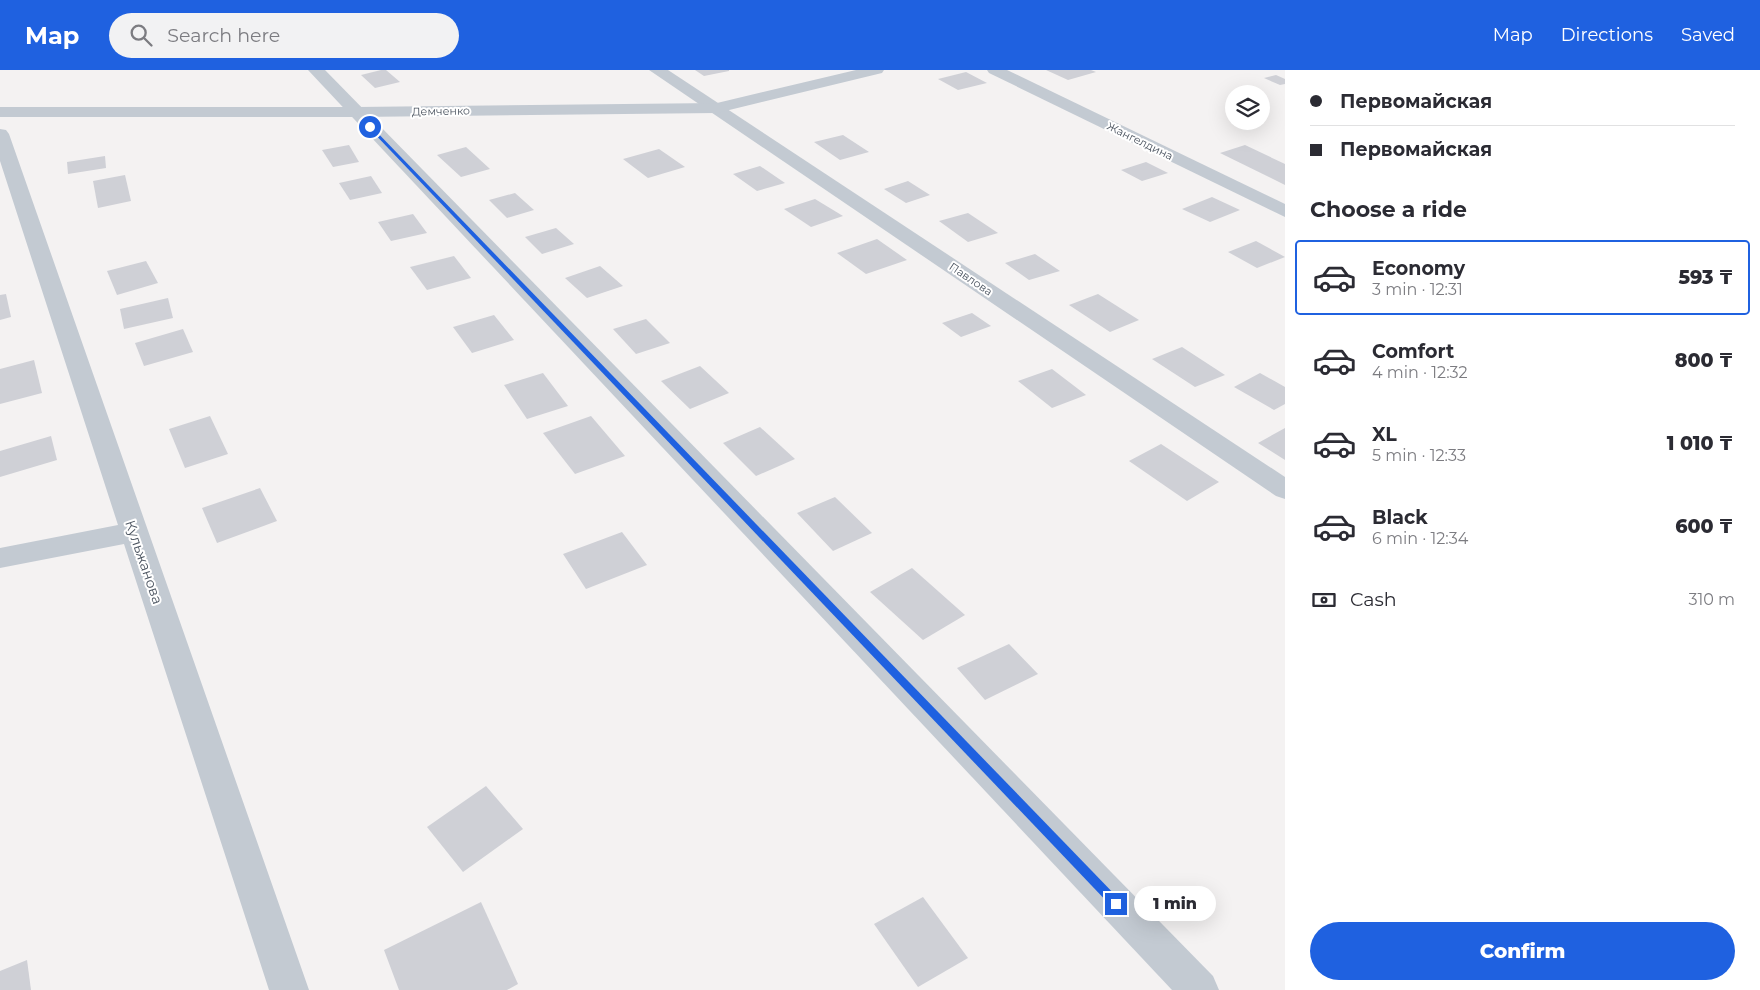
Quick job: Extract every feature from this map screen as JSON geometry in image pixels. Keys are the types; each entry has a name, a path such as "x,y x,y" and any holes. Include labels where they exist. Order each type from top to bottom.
{"street":[{"path":"316,70 1199,990"},
{"name":"Павлова","path":"657,70 717,108 1285,490"},
{"name":"Демченко","path":"0,112 356,112 717,108 876,70"},
{"name":"Жангелдина","path":"995,70 1285,211"},
{"name":"Кульжанова","path":"0,134 289,990"},
{"path":"0,558 134,532"}],"building":[{"path":"386,70 400,82 375,88 361,75"},
{"path":"695,70 729,70 729,71 704,76"},
{"path":"1046,70 1091,70 1096,72 1068,80"},
{"path":"966,72 987,83 958,90 938,79"},
{"path":"1276,75 1285,79 1285,84 1280,85 1264,78"},
{"path":"843,135 869,152 840,160 814,142"},
{"path":"349,145 359,162 333,167 322,150"},
{"path":"1245,145 1285,164 1285,185 1220,153"},
{"path":"466,147 490,169 461,177 437,155"},
{"path":"659,149 685,167 648,178 623,159"},
{"path":"105,156 106,168 68,174 67,162"},
{"path":"1146,162 1168,173 1142,181 1121,170"},
{"path":"760,166 785,183 757,191 733,174"},
{"path":"125,175 131,201 98,208 93,181"},
{"path":"371,176 382,193 350,200 339,183"},
{"path":"908,181 930,195 906,203 884,189"},
{"path":"515,193 534,210 507,218 489,200"},
{"path":"1212,197 1240,210 1210,222 1182,209"},
{"path":"815,199 843,216 811,227 784,209"},
{"path":"968,213 998,233 968,242 939,221"},
{"path":"413,214 427,233 391,241 378,222"},
{"path":"556,228 574,244 542,254 525,237"},
{"path":"877,239 907,260 866,274 837,253"},
{"path":"1256,241 1285,257 1257,268 1228,252"},
{"path":"1035,254 1060,271 1029,280 1005,263"},
{"path":"454,256 471,278 427,290 410,267"},
{"path":"146,261 158,283 117,295 107,271"},
{"path":"600,266 623,286 587,298 565,278"},
{"path":"6,294 11,317 0,320 0,295"},
{"path":"1098,294 1139,320 1110,332 1069,305"},
{"path":"168,298 173,318 124,329 120,309"},
{"path":"972,313 991,326 961,337 942,323"},
{"path":"494,315 514,340 472,353 453,327"},
{"path":"646,319 670,343 636,354 613,329"},
{"path":"183,329 193,352 144,366 135,343"},
{"path":"1182,347 1225,375 1195,387 1152,359"},
{"path":"34,360 42,393 0,404 0,369"},
{"path":"700,366 729,393 690,409 661,381"},
{"path":"1052,369 1086,395 1052,408 1018,381"},
{"path":"543,373 568,406 527,419 504,385"},
{"path":"1260,373 1285,387 1285,404 1274,410 1234,387"},
{"path":"210,416 228,454 185,468 169,429"},
{"path":"591,416 625,456 575,474 543,433"},
{"path":"760,427 795,459 756,476 723,443"},
{"path":"1285,428 1285,460 1258,443"},
{"path":"51,436 57,460 0,477 0,451"},
{"path":"1161,444 1219,482 1187,501 1129,461"},
{"path":"260,488 277,521 217,543 202,508"},
{"path":"835,497 872,533 833,551 797,513"},
{"path":"622,532 647,565 586,589 563,554"},
{"path":"912,568 965,615 923,640 870,592"},
{"path":"1009,644 1038,674 985,700 957,668"},
{"path":"486,786 523,829 463,872 427,827"},
{"path":"923,897 968,958 918,987 874,924"},
{"path":"481,902 518,984 507,990 399,990 384,950"},
{"path":"27,960 31,990 0,990 0,971"}],"route":[{"path":"370,127 1116,904"}]}
